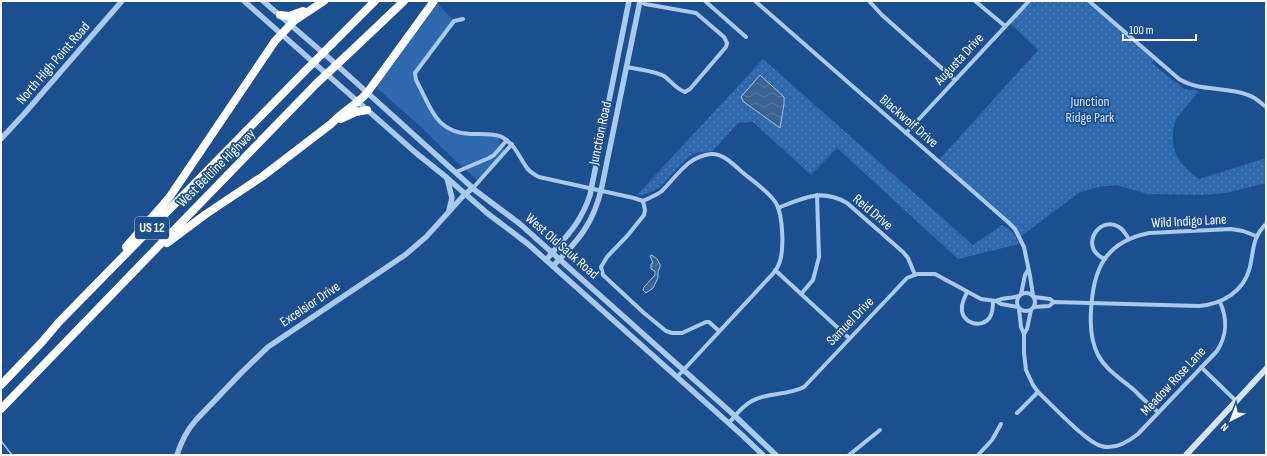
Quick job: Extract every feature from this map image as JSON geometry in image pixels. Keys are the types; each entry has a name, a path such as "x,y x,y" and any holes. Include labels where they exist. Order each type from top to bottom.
{"highway":[{"path":"59,322 162,206 281,34 290,24 324,1"},
{"name":"West Beltline Highway","path":"1,385 59,322 375,1"},
{"name":"West Beltline Highway","path":"1,409 317,83 404,1"},
{"path":"108,298 182,230 259,179 331,124 339,115 358,102 367,93 434,1"},
{"path":"280,15 289,16 315,7"},
{"path":"331,124 356,112 367,110"}],"main road":[{"path":"1186,455 1237,402 1266,369"}],"street":[{"name":"North High Point Road","path":"1,139 122,1"},
{"name":"West Old Sauk Road","path":"244,1 416,153 487,212 520,237 763,455"},
{"name":"West Old Sauk Road","path":"263,1 329,58 473,188 497,208 520,224 735,416 776,455"},
{"name":"Junction Road","path":"546,260 577,224 586,206 591,189 629,1"},
{"name":"Junction Road","path":"553,266 577,241 586,228 596,208 601,191 640,1"},
{"path":"626,67 664,76 681,91 685,92 690,90 726,47 727,43 726,40 696,13 645,4 640,1"},
{"path":"705,1 746,37"},
{"name":"Blackwolf Drive","path":"755,1 1015,229 1024,247 1033,296"},
{"path":"760,5 764,1"},
{"path":"869,1 882,15 955,80"},
{"path":"975,1 1005,26"},
{"name":"Augusta Drive","path":"906,133 1029,1"},
{"path":"1089,1 1182,82 1192,86 1232,91 1248,95 1266,107"},
{"path":"463,19 454,21 416,73 416,80 437,119 446,128 464,134 498,135 515,147 525,166 538,177 643,201 661,191 690,161 700,156 713,154 723,157 732,163 772,198 778,208 781,225 782,253 776,270 677,377"},
{"path":"456,172 494,155 507,140"},
{"path":"473,188 512,144"},
{"path":"446,177 452,198 448,212"},
{"name":"Excelsior Drive","path":"177,455 187,432 196,420 268,347 405,255 426,237 465,194 473,188"},
{"path":"801,294 813,280 819,257 817,195"},
{"name":"Reid Drive","path":"778,208 808,196 817,195 832,196 847,203 903,252 908,258 914,275"},
{"path":"643,201 645,210 644,215 628,235 607,257 601,268 603,275 666,331 672,333 682,333 709,322 719,332"},
{"path":"994,301 1001,298 1014,298 1027,292 1033,296 1050,299 1054,302 1199,306 1213,304 1228,298 1237,290 1249,270 1256,236 1266,224"},
{"path":"1104,259 1096,254 1093,248 1093,234 1099,228 1103,225 1115,225 1124,231 1129,239"},
{"name":"Wild Indigo Lane","path":"1158,412 1106,367 1098,356 1093,344 1091,333 1091,304 1095,276 1104,259 1113,250 1129,239 1149,233 1231,229 1243,231 1256,236"},
{"path":"776,270 849,338"},
{"name":"Blackwolf Drive","path":"1020,295 1025,275 1028,270"},
{"path":"914,275 935,274 981,299 994,301 1025,311 1032,308 1049,306 1054,302"},
{"name":"Samuel Drive","path":"729,423 746,404 754,400 797,391 804,387 907,278 914,275"},
{"path":"967,292 962,311 963,316 972,323 982,324 987,321 992,314 994,301"},
{"path":"1017,413 1038,392 1026,370 1024,334 1021,327 1016,301 1020,295"},
{"path":"1024,334 1027,329 1035,302 1033,296"},
{"name":"Meadow Rose Lane","path":"1038,392 1084,436 1100,446 1112,447 1127,442 1138,434 1217,351 1225,333 1226,319 1220,302"},
{"path":"1201,367 1237,402"},
{"path":"978,455 992,440 1001,424"},
{"path":"849,455 880,430"}],"green space":[{"path":"435,1 454,21 416,73 416,80 437,119 454,131 498,135 501,147 506,151 479,182 378,89 376,85"},
{"name":"Junction Ridge Park","path":"1029,1 1089,1 1155,58 1152,63 1184,89 1199,91 1177,118 1173,131 1173,139 1175,152 1181,162 1199,179 1266,158 1266,183 1226,193 1202,195 1148,194 1116,185 1099,187 1080,192 1020,237 1015,229 938,161 1038,50 1009,22"},
{"path":"763,59 973,245 1002,225 1008,228 1019,244 958,259 837,148 811,175 753,122 738,123 713,151 696,153 690,156 660,187 647,194 637,195"}],"water":[{"path":"760,75 784,97 780,128 744,102 741,97"},
{"path":"652,255 657,259 660,267 658,278 653,288 646,293 643,290 644,287 655,275 655,271 651,269 651,264 653,263 650,256"}],"waterway":[{"path":"1,441 12,455"}]}
